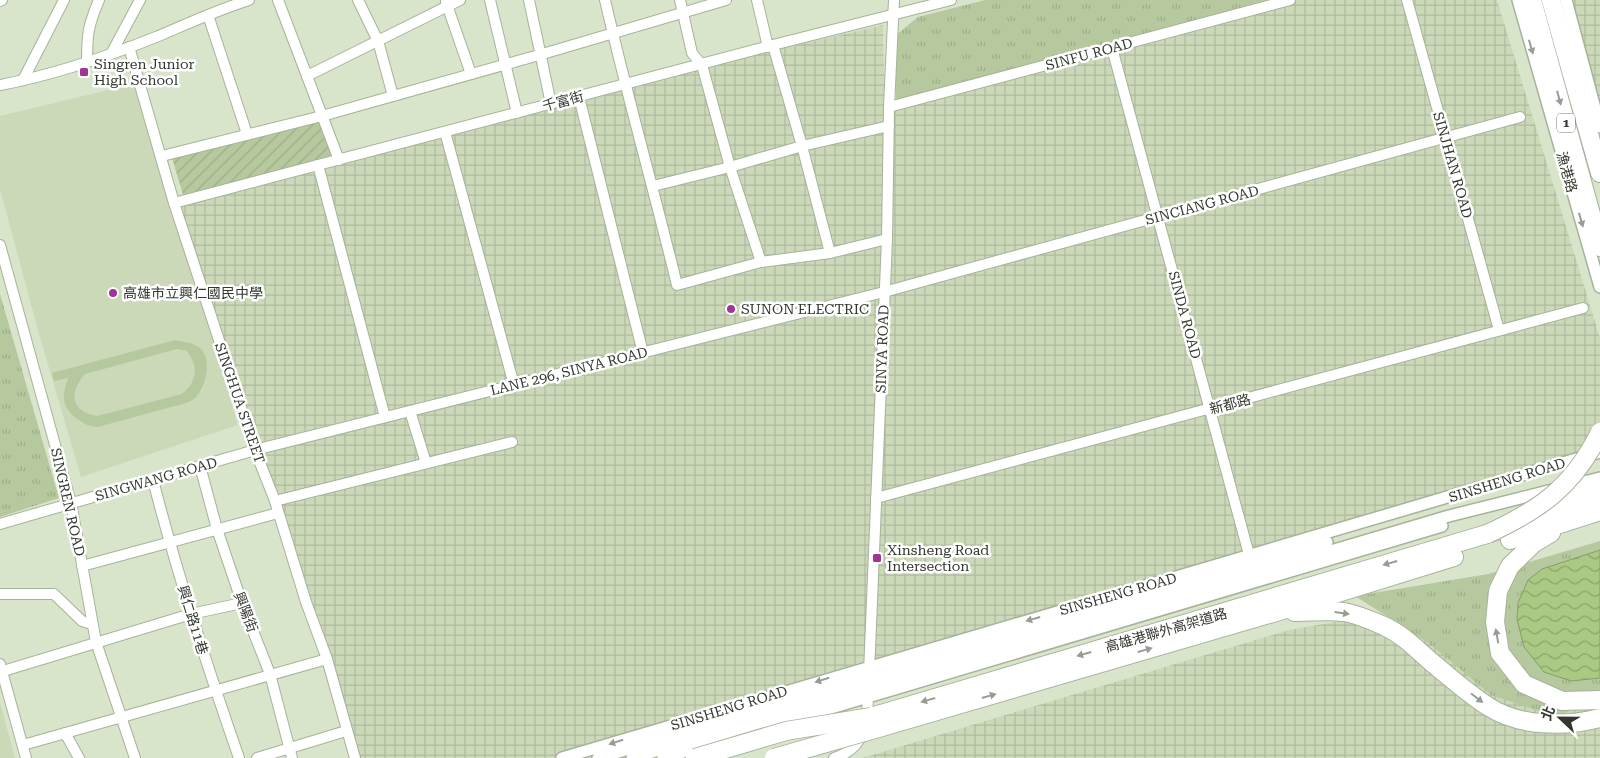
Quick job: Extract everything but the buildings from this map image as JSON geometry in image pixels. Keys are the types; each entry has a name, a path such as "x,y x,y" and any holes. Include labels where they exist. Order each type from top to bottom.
{"highway":[{"name":"1","path":"1532,0 1600,247"},
{"name":"1","path":"1551,0 1600,173"},
{"path":"1488,534 1518,520 1545,502 1568,482 1592,448 1600,432"},
{"name":"高雄港聯外高架道路","path":"774,758 873,723 1600,498"},
{"name":"高雄港聯外高架道路","path":"730,758 873,723 1276,612 1600,511"},
{"path":"1570,521 1534,543 1510,566 1498,591 1495,622 1500,652 1524,684 1562,701 1600,700"},
{"path":"1276,612 1344,612 1384,626 1404,637 1434,664 1490,708 1512,717 1536,723 1560,724 1582,723 1600,718"},
{"path":"695,758 786,731 873,723"},
{"path":"810,758 873,723"}],"street":[{"path":"23,80 64,0"},
{"path":"87,62 88,27 99,0"},
{"path":"111,54 140,0"},
{"path":"0,84 48,74 111,54 208,14 225,4 248,0"},
{"path":"278,0 339,160"},
{"path":"358,0 378,41 393,96"},
{"path":"307,76 378,41 447,3 460,0"},
{"path":"490,0 517,113"},
{"path":"529,0 550,104"},
{"path":"606,0 625,85 653,186 677,285 761,262 830,253 887,239"},
{"path":"680,0 692,53 702,65 730,167 761,262"},
{"path":"162,156 322,116 726,0"},
{"path":"757,0 802,146 830,253"},
{"name":"SINYA ROAD","path":"834,758 850,751 861,737 866,726 887,239 889,107 894,0"},
{"name":"千富街","path":"174,203 951,0"},
{"name":"SINFU ROAD","path":"889,107 1290,0"},
{"name":"SINJHAN ROAD","path":"1407,0 1499,330"},
{"name":"漁港路","path":"1518,0 1600,287"},
{"path":"1566,0 1600,127"},
{"path":"447,3 471,74"},
{"path":"208,14 248,134"},
{"name":"SINGHUA STREET","path":"129,47 174,203 255,450 275,501 306,602 327,659 355,758"},
{"name":"SINDA ROAD","path":"1112,48 1253,569"},
{"path":"579,97 643,352"},
{"name":"SINCIANG ROAD","path":"884,292 1520,117"},
{"path":"653,186 730,167 802,146 889,126"},
{"path":"445,132 514,385"},
{"path":"318,165 385,418"},
{"name":"SINGREN ROAD","path":"0,245 71,504 96,642 135,758"},
{"name":"LANE 296, SINYA ROAD","path":"255,450 884,292"},
{"name":"新都路","path":"876,498 1583,308"},
{"path":"410,411 426,463"},
{"path":"275,501 512,442"},
{"name":"SINGWANG ROAD","path":"0,524 255,450"},
{"name":"SINSHENG ROAD","path":"1253,569 1600,452"},
{"name":"SINSHENG ROAD","path":"662,758 868,688 1253,569 1600,458"},
{"name":"興陽街","path":"200,466 217,530 242,603 270,674 291,754"},
{"name":"SINSHENG ROAD","path":"562,758 638,751 869,666 1253,569 1448,516 1600,478"},
{"name":"興仁路11巷","path":"152,480 191,614 239,758"},
{"name":"SINSHENG ROAD","path":"1253,569 1450,524 1600,486"},
{"path":"82,566 278,513"},
{"path":"0,594 54,594 82,621 92,624"},
{"path":"26,758 1,669 191,614 242,603"},
{"path":"23,745 327,659"},
{"name":"SINSHENG ROAD","path":"598,758 638,751 868,688"},
{"path":"257,758 291,754 346,731"},
{"path":"65,733 78,758"}],"shaded area":[{"path":"1266,0 1497,0 1600,338 1600,454 562,758 355,758 174,203 625,85 883,25 887,219 889,107"},
{"path":"1566,0 1600,0 1600,127"},
{"name":"高雄市立興仁國民中學","path":"133,84 178,222 238,425 81,477 39,334 0,189 0,116"},
{"path":"1369,616 1458,621 1600,693 1600,758 862,758 1289,630"},
{"path":"0,702 15,758 0,758"}],"green space":[{"path":"985,0 1266,0 896,106 896,35 918,17"},
{"path":"319,121 334,157 184,198 172,158"},
{"path":"0,294 59,498 0,517"},
{"path":"175,340 192,344 201,349 207,367 203,387 191,401 98,427 84,423 71,414 64,400 68,378 54,381 52,373","holes":["177,349 187,351 195,368 195,374 191,384 182,394 97,416 88,414 77,406 75,400 76,388 85,374"]},
{"path":"1600,541 1600,696 1557,717 1491,695 1430,644 1355,596 1488,574"}],"water":[{"path":"1600,550 1600,678 1571,681 1544,672 1524,647 1517,619 1518,603 1528,580 1542,569"}],"place":[{"name":"Singren Junior High School","path":"84,72"},
{"name":"高雄市立興仁國民中學","path":"113,293"},
{"name":"SUNON ELECTRIC","path":"731,309"},
{"name":"Xinsheng Road Intersection","path":"877,558"}]}
